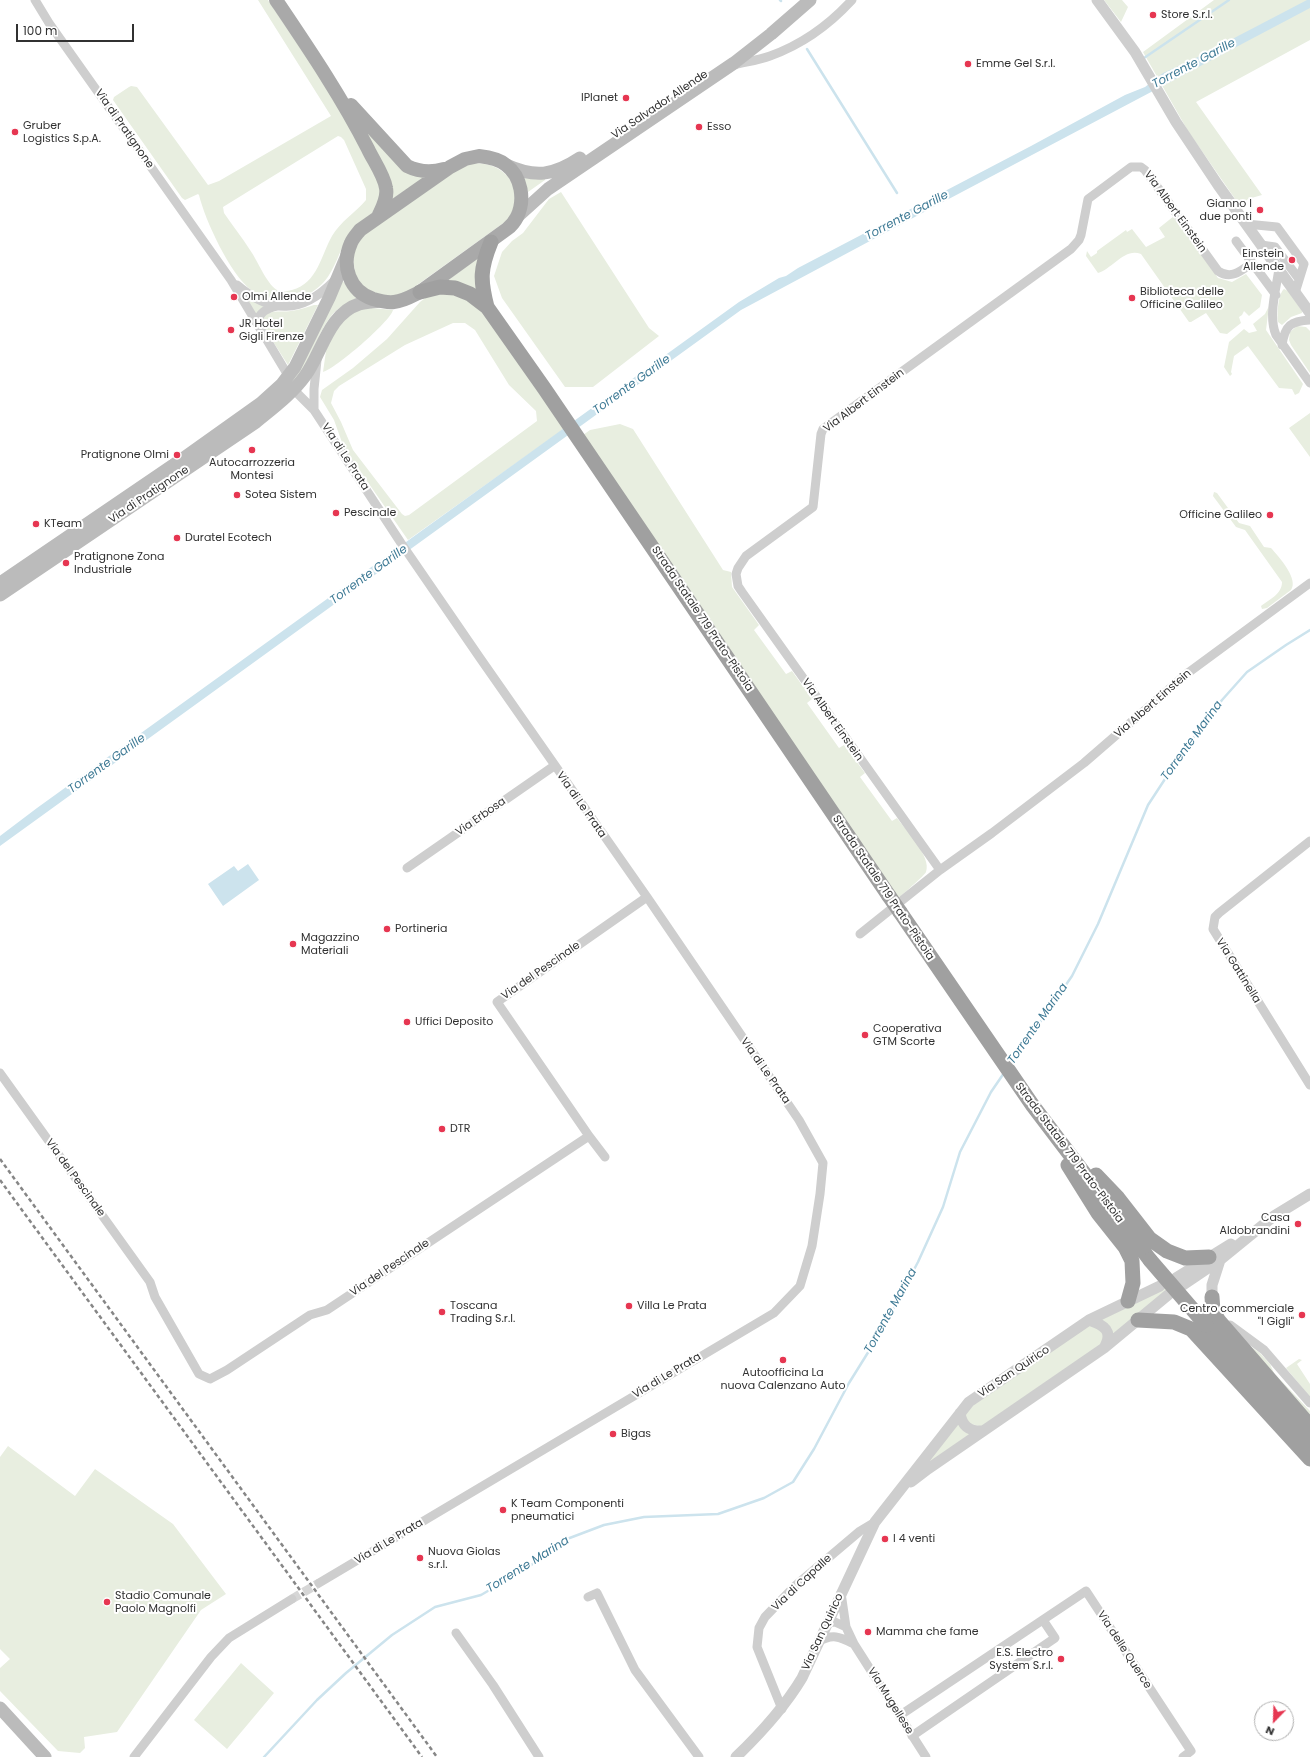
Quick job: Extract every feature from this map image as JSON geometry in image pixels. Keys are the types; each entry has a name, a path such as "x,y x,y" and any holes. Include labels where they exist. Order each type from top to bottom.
{"highway":[{"path":"487,308 481,285 482,265 491,242"},
{"path":"420,292 440,287 455,288 470,294 487,308"},
{"name":"Strada Statale 719 Prato-Pistoia","path":"487,308 594,461 984,1036 1034,1107 1150,1260 1310,1445"},
{"path":"1034,1107 1118,1198 1150,1238 1167,1251 1185,1258 1214,1259"},
{"path":"1034,1107 1079,1184 1098,1213 1125,1247 1132,1261 1133,1283 1128,1301"},
{"path":"1212,1297 1213,1311 1219,1322 1310,1426"},
{"path":"1138,1320 1174,1322 1192,1329 1310,1459"}],"main road":[{"path":"276,0 332,83 350,113 386,186 386,195 378,217"},
{"name":"Via Salvador Allende","path":"289,377 301,356 339,275 351,242 360,230 465,158 479,156 493,158 521,171 533,174 558,170 575,161 727,59 771,25 799,0"},
{"name":"Via Salvador Allende","path":"294,390 306,375 330,329 342,313 358,304 380,301 394,302 407,299 420,292 508,230 517,217 548,189 730,66 771,34 810,0"},
{"path":"332,83 407,166 416,170 427,172 436,172 450,167"},
{"name":"Via Salvador Allende","path":"506,165 516,177 520,187 522,199 517,217"},
{"name":"Via Salvador Allende","path":"347,254 349,280 367,297 380,301"},
{"name":"Via di Pratignone","path":"0,583 181,460 261,403 289,377"},
{"name":"Via di Pratignone","path":"0,596 222,446 256,422 294,390"},
{"path":"0,1708 45,1757"}],"street":[{"name":"Via di Pratignone","path":"36,0 50,23 231,280 289,377"},
{"name":"Via Salvador Allende","path":"730,66 768,57 796,44 826,24 852,0"},
{"path":"1097,0 1135,52 1176,122 1246,224 1308,309"},
{"name":"Via Albert Einstein","path":"940,870 738,586 736,574 738,568 746,556 813,507 821,434 823,429 1071,249 1079,240 1081,235 1088,199 1132,167 1141,167 1145,170 1218,271 1223,274 1233,275 1239,273 1252,263"},
{"path":"1246,224 1276,227 1304,264 1295,293"},
{"path":"1236,240 1276,295"},
{"path":"1261,245 1275,247 1299,278"},
{"path":"1279,269 1273,324 1276,335 1310,383"},
{"path":"257,322 258,318 265,310 279,306 295,305 322,293 339,275"},
{"path":"231,280 257,299 279,306"},
{"path":"1282,344 1283,337 1288,326 1297,322 1310,320"},
{"path":"314,410 318,353"},
{"name":"Via di Le Prata","path":"294,390 314,410 401,543 554,766 647,897 805,1130 823,1163 812,1246 800,1286 774,1313 319,1583"},
{"name":"Via Albert Einstein","path":"860,934 940,870 1080,767 1189,672 1310,583"},
{"name":"Via Erbosa","path":"407,868 554,766"},
{"name":"Via Gattinella","path":"1310,841 1219,913 1215,917 1213,929 1310,1085"},
{"name":"Via del Pescinale","path":"0,1074 150,1282 155,1297 199,1374 210,1379 227,1370 310,1315 327,1310 589,1136 497,1002 647,897"},
{"path":"589,1136 604,1157"},
{"path":"1180,1282 1310,1194"},
{"path":"1214,1259 1212,1297 1223,1318 1233,1328 1264,1350 1310,1403"},
{"name":"Via San Quirico","path":"782,1709 802,1678 875,1522 922,1460 969,1402 1088,1320 1160,1286"},
{"name":"Via San Quirico","path":"898,1493 928,1468 1104,1348 1168,1295"},
{"path":"1088,1320 1099,1323 1107,1331 1108,1337 1104,1348"},
{"path":"960,1413 961,1421 964,1425 974,1431 981,1431"},
{"name":"Via di Capalle","path":"782,1709 757,1647 759,1628 765,1617 795,1586 860,1531 875,1522"},
{"name":"Via delle Querce","path":"899,1716 1086,1591 1191,1751 1182,1757"},
{"name":"Via Mugellese","path":"841,1592 846,1627 854,1644 926,1757"},
{"path":"588,1597 597,1593 635,1670 699,1757"},
{"path":"134,1757 211,1657 228,1638 292,1599"},
{"path":"912,1736 1055,1638 1043,1620"},
{"path":"827,1623 835,1622 846,1627"},
{"name":"Via Mugellese","path":"827,1623 840,1636 854,1644"},
{"path":"456,1633 493,1685 539,1757"},
{"path":"818,1642 827,1637 840,1636"},
{"path":"736,1757 782,1709"}],"shaded area":[{"path":"258,0 268,0 342,109 382,187 377,210 354,227 350,232 334,267 326,280 305,296 296,299 277,300 259,295 243,282 219,246 202,206 199,195 198,194 185,200 182,198 113,100 114,97 129,87 137,87 208,185 219,181 331,116","holes":["338,136 344,140 366,189 366,200 335,231 328,243 318,268 308,281 292,290 284,292 279,291 269,282 247,245 224,213 223,207"]},
{"path":"1104,0 1122,0 1128,7 1121,22"},
{"path":"1214,0 1310,0 1310,40 1196,102 1262,195 1248,199 1240,206 1188,131 1143,52"},
{"path":"352,109 424,178 388,202"},
{"path":"474,163 491,166 498,169 505,173 510,179 515,194 515,204 509,219 406,293 389,297 366,290 355,276 353,254 362,236 460,168"},
{"path":"524,178 545,179 545,180 528,192"},
{"path":"561,192 649,328 659,336 593,387 565,387 502,298 494,276 502,252 512,241 523,233 549,199"},
{"path":"1174,216 1218,278 1232,282 1246,274 1262,295 1260,307 1249,316 1244,311 1239,317 1241,323 1227,334 1220,333 1206,313 1189,322 1141,254 1130,253 1098,273 1086,256 1087,251 1091,257 1126,230 1127,232 1132,229 1146,247 1165,237 1159,228"},
{"path":"479,257 480,295 443,284"},
{"path":"342,280 357,298 334,312 321,333 302,370 288,385"},
{"path":"1284,289 1288,291 1302,313 1291,317 1282,325 1278,322 1278,309 1280,295"},
{"path":"439,292 458,294 480,309 564,429 408,540 344,448 334,420 320,397 322,390 353,368 387,339 420,302 429,295","holes":["453,323 465,323 475,330 509,385 536,411 537,421 409,515 405,516 353,450 331,403 334,391 339,386 405,345"]},
{"path":"246,297 264,306 256,314"},
{"path":"318,305 288,365 265,329 261,320 264,316 271,312 294,311"},
{"path":"1269,306 1266,330 1303,384 1299,393 1295,395 1292,389 1279,388 1248,346 1234,356 1231,372 1232,374 1230,376 1224,367 1229,342 1244,329 1249,333 1257,331 1253,324 1265,314"},
{"path":"372,308 393,310 390,316 373,334 339,363 323,372 326,351 330,341 345,317 360,309"},
{"path":"1297,326 1306,327 1310,331 1310,373 1289,340 1290,332"},
{"path":"1310,413 1310,457 1289,428"},
{"path":"620,424 633,429 723,570 731,572 732,587 759,625 754,630 786,674 792,671 812,699 807,703 839,748 844,745 865,773 860,777 892,821 897,818 922,851 927,866 926,872 901,896 898,897 583,435 590,430"},
{"path":"1214,492 1217,493 1239,523 1250,526 1264,547 1271,548 1283,562 1290,574 1293,585 1291,590 1267,608 1262,609 1261,606 1278,593 1282,582 1245,530 1236,527 1213,496"},
{"path":"1182,1278 1111,1340 1097,1319"},
{"path":"1090,1325 1103,1331 1104,1342 983,1427 967,1423 965,1411"},
{"path":"1247,1344 1260,1353 1270,1364 1274,1373 1310,1411 1310,1421"},
{"path":"1299,1359 1302,1360 1297,1364 1310,1384 1310,1397 1286,1368"},
{"path":"959,1419 972,1434 927,1464"},
{"name":"Stadio Comunale Paolo Magnolfi","path":"8,1446 75,1496 95,1469 173,1524 226,1594 201,1610 117,1732 84,1737 85,1748 80,1753 58,1751 0,1691 0,1668 10,1659 0,1649 0,1457"},
{"path":"241,1663 274,1693 227,1749 194,1720"}],"water":[{"name":"Torrente Garille","path":"1307,0 1310,0 1310,8 741,310 0,846 0,836 37,808 739,302 779,278 786,276 798,268 1125,95 1145,87 1163,73 1194,59"},
{"path":"248,864 259,880 223,906 208,884 234,866 238,871"}],"waterway":[{"path":"1144,58 1229,0"},
{"path":"807,49 897,193"},
{"name":"Torrente Marina","path":"1011,1064 1072,976 1098,924 1148,805 1182,753 1222,700 1247,672 1310,630"},
{"name":"Torrente Marina","path":"264,1757 317,1700 346,1673 392,1635 435,1607 481,1595 527,1568 567,1539 604,1525 644,1517 718,1514 764,1498 793,1482 814,1449 849,1383 882,1330 918,1262 943,1207 960,1152 991,1092 1004,1073"}],"tunnel":[{"path":"292,1599 319,1583"}],"railway":[{"path":"0,1159 437,1757"},
{"path":"0,1180 422,1757"}],"place":[{"name":"Store S.r.l.","path":"1153,15"},
{"name":"Emme Gel S.r.l.","path":"968,64"},
{"name":"IPlanet","path":"626,98"},
{"name":"Esso","path":"699,127"},
{"name":"Gruber Logistics S.p.A.","path":"15,132"},
{"name":"Gianno I due ponti","path":"1260,210"},
{"name":"Einstein Allende","path":"1292,260"},
{"name":"Olmi Allende","path":"234,297"},
{"name":"Biblioteca delle Officine Galileo","path":"1132,298"},
{"name":"JR Hotel Gigli Firenze","path":"231,330"},
{"name":"Autocarrozzeria Montesi","path":"252,450"},
{"name":"Pratignone Olmi","path":"177,455"},
{"name":"Sotea Sistem","path":"237,495"},
{"name":"Pescinale","path":"336,513"},
{"name":"Officine Galileo","path":"1270,515"},
{"name":"KTeam","path":"36,524"},
{"name":"Duratel Ecotech","path":"177,538"},
{"name":"Pratignone Zona Industriale","path":"66,563"},
{"name":"Portineria","path":"387,929"},
{"name":"Magazzino Materiali","path":"293,944"},
{"name":"Uffici Deposito","path":"407,1022"},
{"name":"Cooperativa GTM Scorte","path":"865,1035"},
{"name":"DTR","path":"442,1129"},
{"name":"Casa Aldobrandini","path":"1298,1224"},
{"name":"Villa Le Prata","path":"629,1306"},
{"name":"Toscana Trading S.r.l.","path":"442,1312"},
{"name":"Centro commerciale \"I Gigli\"","path":"1302,1315"},
{"name":"Autoofficina La nuova Calenzano Auto","path":"783,1360"},
{"name":"Bigas","path":"613,1434"},
{"name":"K Team Componenti pneumatici","path":"503,1510"},
{"name":"I 4 venti","path":"885,1539"},
{"name":"Nuova Giolas s.r.l.","path":"420,1558"},
{"name":"Stadio Comunale Paolo Magnolfi","path":"107,1602"},
{"name":"Mamma che fame","path":"868,1632"},
{"name":"E.S. Electro System S.r.l.","path":"1061,1659"}]}
